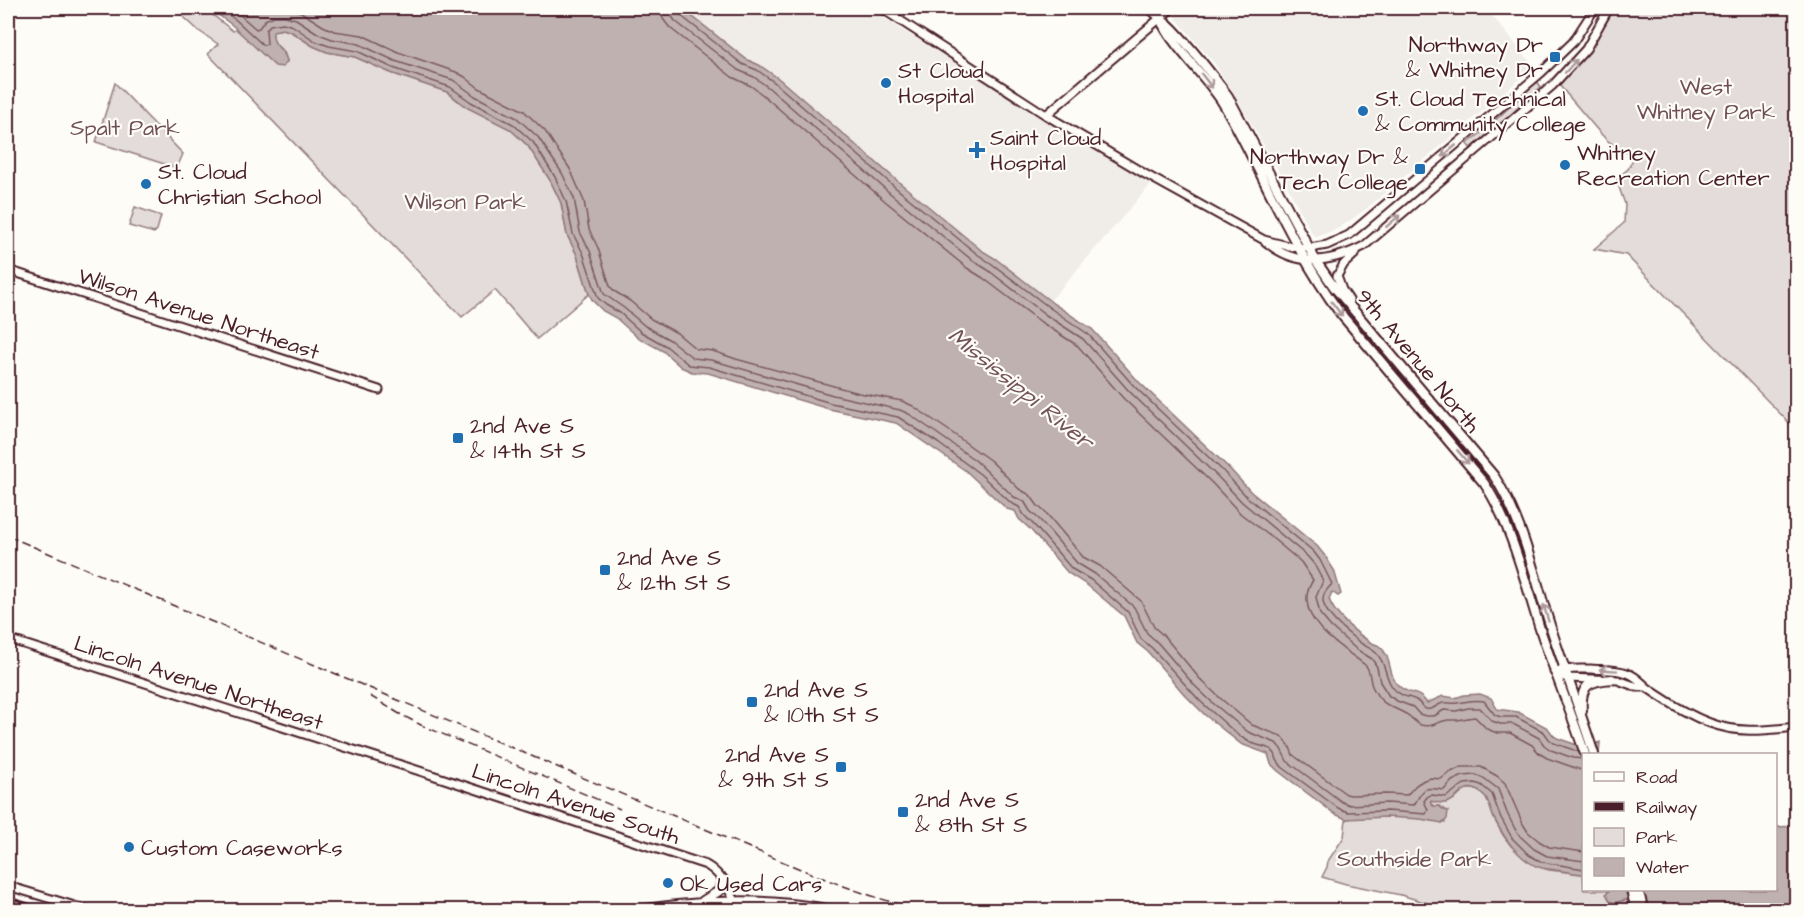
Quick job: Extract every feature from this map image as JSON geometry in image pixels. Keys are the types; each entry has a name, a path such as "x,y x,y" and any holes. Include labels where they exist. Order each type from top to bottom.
{"highway":[{"path":"8,904 28,910"}],"main road":[{"name":"9th Avenue North","path":"1150,8 1172,27 1211,72 1228,96 1317,261 1334,286 1502,488 1515,515 1567,678 1583,718 1581,728 1586,753"},
{"name":"9th Avenue North","path":"1159,18 1167,33 1221,100 1304,260 1340,313 1485,483 1505,522 1554,672 1594,753"},
{"path":"1583,718 1582,691 1592,682 1612,679"},
{"path":"700,903 719,891 723,879"},
{"path":"1631,891 1636,910"},
{"path":"1638,891 1644,910"},
{"path":"638,910 735,900 773,902 832,910"},
{"path":"721,910 764,910"}],"street":[{"path":"881,8 1046,115 1264,240 1277,251 1304,260 1317,261 1348,254 1364,246"},
{"path":"1046,115 1172,8"},
{"path":"1264,240 1299,248 1310,248 1340,241 1349,235 1542,72 1573,42 1595,8"},
{"path":"1364,323 1342,290 1337,276 1344,264 1553,86 1586,49 1609,8"},
{"name":"Wilson Avenue Northeast","path":"8,270 379,390"},
{"name":"Lincoln Avenue Northeast","path":"8,639 380,758"},
{"path":"1554,672 1564,668 1629,673 1646,687 1689,714 1711,724 1734,730 1756,731 1797,727"},
{"path":"1554,672 1567,678 1612,679 1625,681 1637,687 1646,687"},
{"name":"Lincoln Avenue South","path":"380,758 706,865 715,870 723,879 741,910"},
{"path":"8,886 88,910"}],"shaded area":[{"name":"Saint Cloud Hospital","path":"695,8 868,8 1151,184 1050,301 981,250 767,69 746,59 690,15"},
{"name":"St. Cloud Technical & Community College","path":"1183,8 1486,8 1534,67 1366,209 1339,228 1316,237 1233,92 1214,63 1174,16"}],"green space":[{"name":"Wilson Park","path":"174,8 204,8 233,31 236,29 254,45 287,61 284,52 274,43 272,31 283,29 327,52 355,57 391,73 447,92 462,104 510,129 528,146 550,180 561,203 567,235 577,255 589,294 537,339 495,290 462,317 208,54 218,44 199,31"},
{"name":"West Whitney Park","path":"1615,8 1796,8 1796,430 1626,255 1594,249 1624,223 1625,204 1616,179 1628,169 1634,157 1609,142 1560,86 1592,45"},
{"path":"1537,81 1541,87 1472,150 1467,144"},
{"name":"Spalt Park","path":"115,83 183,154 177,168 96,142"},
{"path":"135,207 161,216 154,233 129,226"},
{"name":"Southside Park","path":"1466,789 1475,789 1487,797 1494,819 1503,835 1526,860 1549,870 1582,874 1582,891 1608,891 1610,901 1614,903 1627,900 1629,910 1450,910 1401,895 1322,877 1328,861 1344,837 1346,819 1395,816 1445,823 1444,810 1439,806 1433,806 1430,802 1431,800 1446,803"}],"water":[{"name":"Mississippi River","path":"209,8 677,8 684,10 746,59 778,78 981,250 1092,329 1139,382 1251,492 1317,546 1334,570 1341,594 1338,596 1332,592 1329,599 1332,605 1352,629 1383,650 1393,678 1400,687 1418,695 1427,703 1443,696 1455,698 1480,694 1491,698 1497,709 1518,712 1548,728 1557,738 1577,745 1589,746 1600,742 1599,753 1582,753 1582,874 1542,868 1527,861 1508,842 1495,820 1487,799 1476,790 1465,790 1448,802 1430,802 1433,806 1439,806 1448,811 1447,819 1443,823 1386,817 1346,819 1335,814 1278,771 1271,764 1268,754 1241,744 1205,715 1148,652 1137,643 1124,616 1087,585 1068,573 1019,519 1015,511 1007,509 966,471 896,423 829,409 708,373 692,372 681,367 663,351 637,337 616,318 603,311 589,294 577,255 567,235 561,203 550,180 528,146 510,129 468,108 447,92 391,73 355,57 327,52 283,29 273,31 273,36 287,61 283,67 275,66 232,25"},
{"path":"1796,826 1796,910 1659,910 1632,901 1624,900 1614,903 1606,894 1609,891 1777,891 1777,827"}],"railway":[{"path":"8,536 798,868 868,895 923,910"},
{"path":"370,696 421,725 620,809"}],"place":[{"name":"Northway Dr & Whitney Dr","path":"1555,57"},
{"name":"St Cloud Hospital","path":"886,83"},
{"name":"St. Cloud Technical & Community College","path":"1363,111"},
{"name":"Saint Cloud Hospital","path":"977,150"},
{"name":"Whitney Recreation Center","path":"1565,165"},
{"name":"Northway Dr & Tech College","path":"1420,169"},
{"name":"St. Cloud Christian School","path":"146,184"},
{"name":"2nd Ave S & 14th St S","path":"458,438"},
{"name":"2nd Ave S & 12th St S","path":"605,570"},
{"name":"2nd Ave S & 10th St S","path":"752,702"},
{"name":"2nd Ave S & 9th St S","path":"841,767"},
{"name":"2nd Ave S & 8th St S","path":"903,812"},
{"name":"Custom Caseworks","path":"129,847"},
{"name":"Ok Used Cars","path":"668,883"}]}
